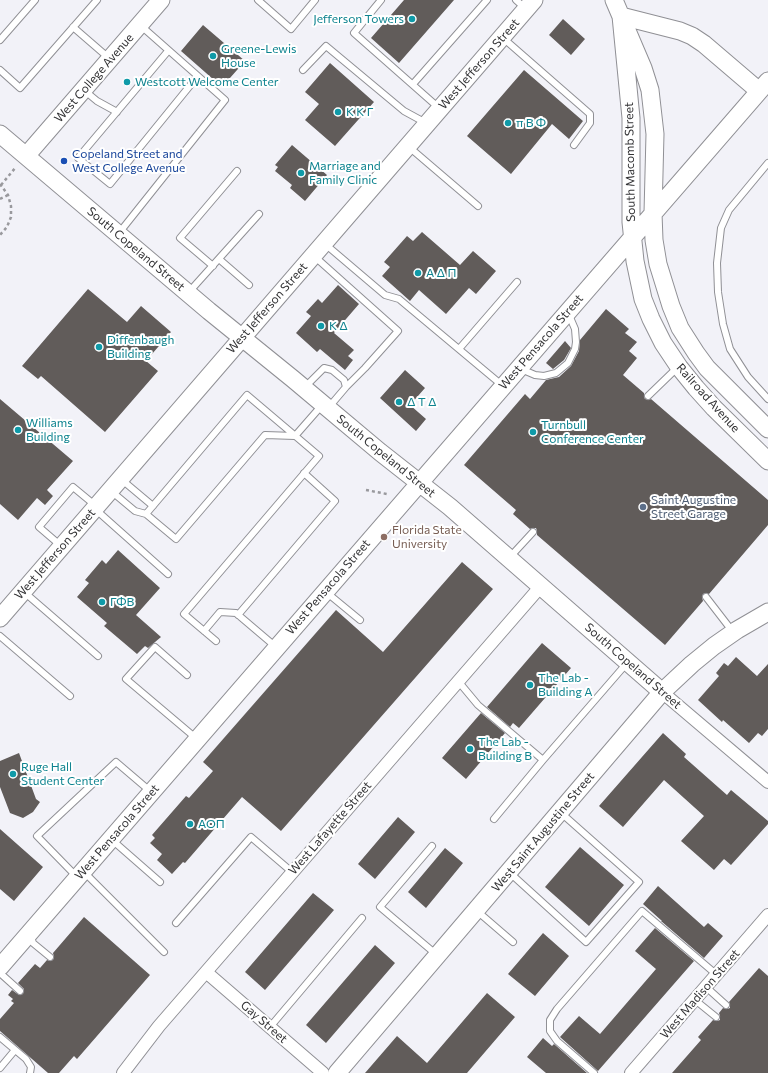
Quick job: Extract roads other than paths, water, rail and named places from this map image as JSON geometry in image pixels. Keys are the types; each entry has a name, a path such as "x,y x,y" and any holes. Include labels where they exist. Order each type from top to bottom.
{"main road":[{"name":"West College Avenue","path":"26,156 161,0"},
{"name":"South Macomb Street","path":"614,0 643,68 650,90 655,134 653,213"},
{"name":"West Jefferson Street","path":"0,618 502,37 526,3"},
{"name":"South Macomb Street","path":"621,16 631,118 630,204 632,237"},
{"path":"621,16 680,31 692,36 765,90"},
{"name":"West Pensacola Street","path":"0,967 632,237 765,90"},
{"name":"South Copeland Street","path":"0,134 242,338 380,452 419,482 509,558 662,692"},
{"name":"Railroad Avenue","path":"653,213 654,240 658,264 664,286 680,328 707,368 768,429"},
{"name":"Railroad Avenue","path":"632,237 638,280 643,299 660,337 678,367 714,408 768,461"},
{"name":"West Saint Augustine Street","path":"337,1073 662,692 714,646 768,612"}],"street":[{"name":"West Lafayette Street","path":"123,1073 159,1026 541,586"},
{"name":"South Copeland Street","path":"662,692 768,782"},
{"name":"West Madison Street","path":"631,1073 768,916"},
{"name":"Gay Street","path":"206,972 323,1073"}],"lane":[{"path":"0,40 35,0"},
{"path":"0,70 20,88 96,0"},
{"path":"258,0 291,29 315,0"},
{"path":"381,0 354,33 440,109"},
{"path":"412,84 487,0"},
{"path":"118,234 225,100 168,52 140,25"},
{"path":"73,27 110,59"},
{"path":"502,37 590,114 590,123 574,145"},
{"path":"303,70 326,46 404,112 427,123"},
{"path":"168,52 78,158 110,184 197,77"},
{"path":"83,90 97,101 117,112"},
{"path":"408,146 478,206"},
{"path":"768,163 729,210 721,228 717,263 719,296 723,324 730,349 748,377 768,399"},
{"path":"212,266 180,238 237,171"},
{"path":"188,293 259,214"},
{"path":"318,249 385,295 399,299 503,386"},
{"path":"115,484 135,511 146,514 176,539 265,435 295,436 365,368 398,331 318,249"},
{"path":"219,259 249,285"},
{"path":"459,349 517,282"},
{"path":"518,368 535,375 544,376 556,373 568,362 575,349 576,342 575,330 567,312"},
{"path":"648,396 678,367"},
{"path":"304,388 324,368 332,370 344,380 346,387"},
{"path":"146,514 247,395 319,456 184,614 216,641"},
{"path":"238,616 335,501 304,473"},
{"path":"115,484 153,506"},
{"path":"62,546 39,526 73,487 168,574"},
{"path":"509,558 533,532"},
{"path":"22,591 98,656"},
{"path":"325,591 360,620"},
{"path":"706,597 733,633"},
{"path":"204,631 220,612 236,613 276,647"},
{"path":"0,636 70,696"},
{"path":"187,675 155,647 126,679 197,739"},
{"path":"494,819 628,662"},
{"path":"458,682 478,705 544,760"},
{"path":"151,792 116,762 37,836 164,952"},
{"path":"508,872 586,942 639,882 560,811"},
{"path":"176,923 251,837 292,872"},
{"path":"111,839 160,882"},
{"path":"432,846 380,907 437,955"},
{"path":"476,910 513,942"},
{"path":"594,1073 557,1041 550,1031 550,1020 642,911 716,975"},
{"path":"270,1027 362,918"},
{"path":"29,933 33,943 50,957"},
{"path":"0,973 20,990"},
{"path":"706,987 726,1005"},
{"path":"695,1000 716,1017"},
{"path":"0,1037 26,1059 31,1067 30,1073"},
{"path":"0,1068 15,1050"}],"place":[{"name":"Jefferson Towers","path":"412,19"},
{"name":"Greene-Lewis House","path":"213,56"},
{"name":"Westcott Welcome Center","path":"127,82"},
{"name":"Κ Κ Γ","path":"338,112"},
{"name":"π Β Φ","path":"508,123"},
{"name":"Copeland Street and West College Avenue","path":"64,161"},
{"name":"Marriage and Family Clinic","path":"301,173"},
{"name":"Α Δ Π","path":"418,273"},
{"name":"Κ Δ","path":"321,326"},
{"name":"Diffenbaugh Building","path":"99,347"},
{"name":"Δ Τ Δ","path":"399,402"},
{"name":"Williams Building","path":"18,430"},
{"name":"Turnbull Conference Center","path":"533,432"},
{"name":"Saint Augustine Street Garage","path":"643,507"},
{"name":"Florida State University","path":"384,537"},
{"name":"ΓΦΒ","path":"102,602"},
{"name":"The Lab - Building A","path":"530,685"},
{"name":"The Lab - Building B","path":"470,749"},
{"name":"Ruge Hall Student Center","path":"13,774"},
{"name":"ΑΟΠ","path":"190,824"}]}
